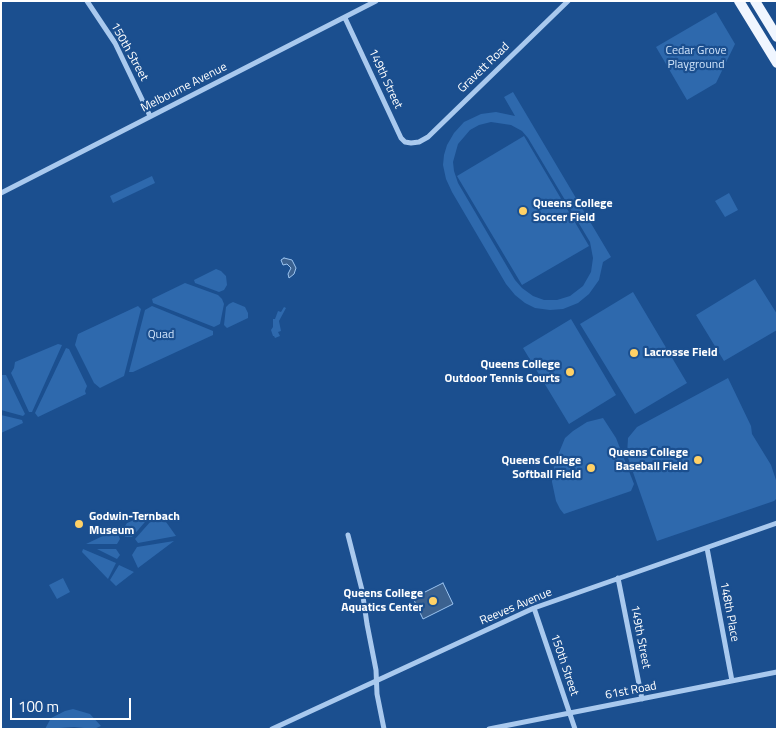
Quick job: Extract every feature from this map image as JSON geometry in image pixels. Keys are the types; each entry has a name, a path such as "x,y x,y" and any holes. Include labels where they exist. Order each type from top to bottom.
{"main road":[{"path":"739,1 777,63"},
{"path":"756,1 777,37"}],"street":[{"name":"150th Street","path":"87,1 119,51 150,116"},
{"name":"Melbourne Avenue","path":"1,193 376,1"},
{"name":"Gravett Road","path":"411,143 419,142 428,137 568,1"},
{"name":"149th Street","path":"346,18 401,138 411,143"},
{"name":"Reeves Avenue","path":"272,729 534,608 777,523"},
{"path":"348,535 362,590 384,729"},
{"name":"148th Place","path":"707,548 732,681"},
{"name":"149th Street","path":"618,578 642,699"},
{"name":"150th Street","path":"534,608 575,729"},
{"name":"61st Road","path":"489,729 777,672"}],"green space":[{"name":"Cedar Grove Playground","path":"716,12 735,44 716,83 687,100 656,47"},
{"path":"513,92 611,257 603,262 599,280 589,294 578,303 563,309 535,308 515,295 506,284 446,179 443,165 444,155 454,133 464,122 481,114 496,112 515,116 504,97","holes":["491,122 511,125 522,131 528,138 590,242 593,258 591,272 583,286 570,296 557,300 544,300 533,296 515,280 458,183 454,171 453,162 458,144 470,130"]},
{"name":"Queens College Soccer Field","path":"524,136 589,246 522,285 457,176"},
{"path":"152,176 155,183 113,203 110,196"},
{"path":"729,193 738,210 725,217 715,201"},
{"path":"216,269 226,276 227,285 224,290 219,292 195,283 194,280"},
{"path":"755,279 777,314 777,330 724,361 696,315"},
{"path":"185,283 218,295 222,299 224,304 220,324 214,327 153,303 152,299"},
{"name":"Lacrosse Field","path":"633,292 687,383 635,414 580,324"},
{"path":"233,302 245,307 248,318 227,328 224,325 226,307"},
{"path":"138,306 141,309 124,376 100,388 94,383 75,345 78,334"},
{"name":"Quad","path":"152,306 213,331 213,335 133,372 129,372 145,310"},
{"path":"284,307 286,308 279,321 281,331 278,332 280,336 275,338 271,330 273,319 275,319 278,311 281,312"},
{"name":"Queens College Outdoor Tennis Courts","path":"571,319 616,395 569,424 523,348"},
{"path":"58,344 62,345 32,412 29,412 11,373 15,362"},
{"path":"66,348 69,349 87,386 86,394 38,417 35,413"},
{"path":"1,375 6,375 25,414 23,416 1,410"},
{"name":"Queens College Baseball Field","path":"728,378 751,426 752,434 771,465 777,483 777,498 774,501 657,541 627,455 628,438 637,427"},
{"path":"1,415 22,420 23,423 1,433"},
{"name":"Queens College Softball Field","path":"603,418 616,438 634,484 631,491 564,514 556,501 552,482 552,473 558,455 565,438 573,431 587,422"},
{"path":"159,512 176,536 138,543 135,539"},
{"path":"150,513 151,515 132,537 125,537 122,531 127,523"},
{"path":"109,533 118,534 120,539 117,544 86,544"},
{"path":"174,541 138,568 132,555 137,547"},
{"path":"83,549 116,563 108,579 82,552"},
{"path":"97,549 116,549 120,555 117,559"},
{"path":"119,565 134,572 116,586 110,580"},
{"path":"63,578 70,592 57,599 49,585"},
{"path":"73,709 90,714 101,726 94,729 74,727 45,729 51,718"}],"shaded area":[{"path":"284,258 292,260 296,268 294,274 289,278 288,274 291,268 287,264 283,265 281,260"},
{"name":"Queens College Aquatics Center","path":"443,583 453,604 423,619 413,598"}],"place":[{"name":"Queens College Soccer Field","path":"523,211"},
{"name":"Lacrosse Field","path":"634,353"},
{"name":"Queens College Outdoor Tennis Courts","path":"570,372"},
{"name":"Queens College Baseball Field","path":"698,460"},
{"name":"Queens College Softball Field","path":"591,468"},
{"name":"Godwin-Ternbach Museum","path":"79,524"},
{"name":"Queens College Aquatics Center","path":"433,601"}]}
